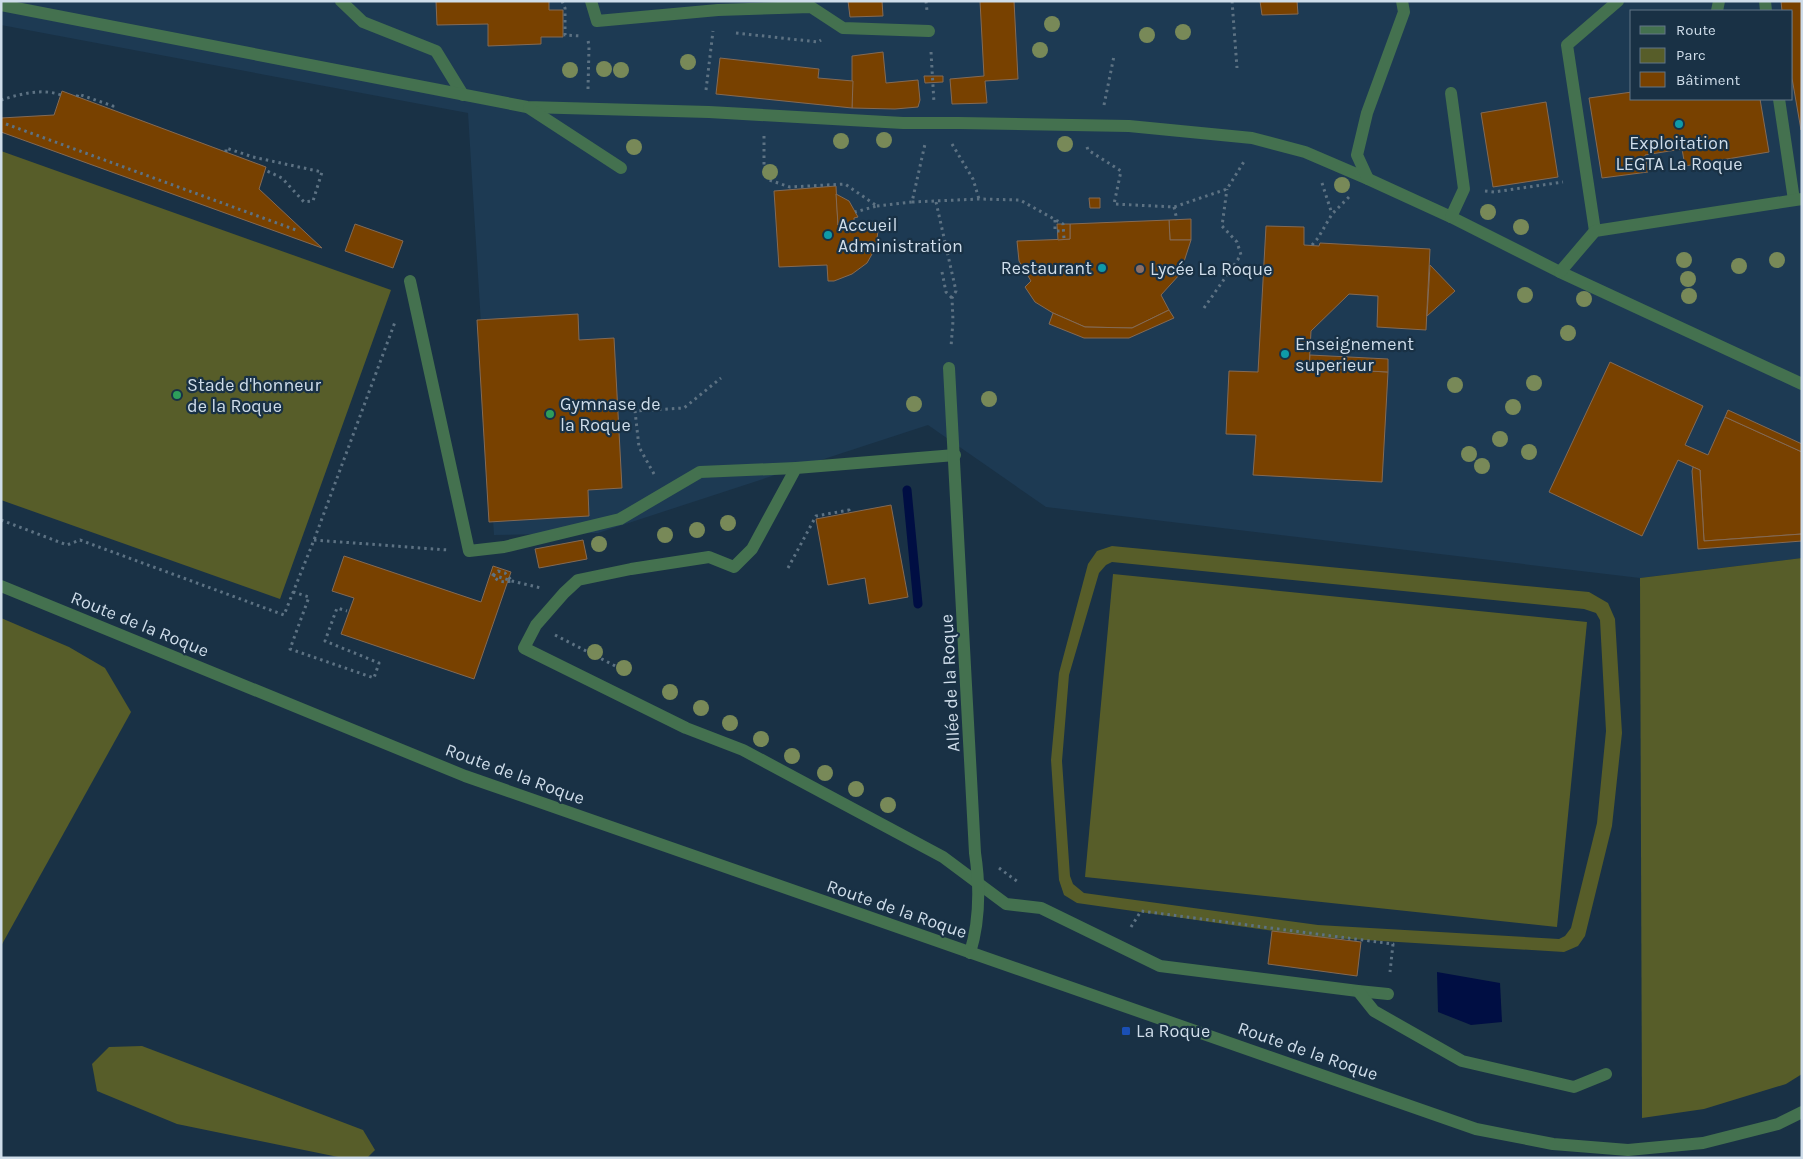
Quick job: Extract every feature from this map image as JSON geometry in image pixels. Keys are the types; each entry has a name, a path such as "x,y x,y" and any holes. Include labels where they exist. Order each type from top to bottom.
{"street":[{"path":"341,1 363,22 436,51 463,94"},
{"path":"591,1 597,21 718,10 811,7 843,28 929,31"},
{"path":"1368,180 1357,155 1367,113 1404,12 1402,1"},
{"path":"1595,231 1567,45 1618,1"},
{"path":"1,5 527,107 767,115 903,123 1129,126 1252,138 1305,152 1451,217 1560,272 1802,384"},
{"path":"1451,93 1464,190 1451,217"},
{"path":"1560,272 1595,231 1798,200 1779,100"},
{"path":"527,107 621,168"},
{"path":"410,281 468,551 504,547 620,519 700,472 796,468 955,455"},
{"name":"Allée de la Roque","path":"949,368 979,885 975,936 970,953"},
{"path":"796,468 752,549 734,567 709,557 631,569 578,580 536,625 524,648 686,728 743,750 942,857 1006,904 1041,908 1160,966 1388,994"},
{"name":"Route de la Roque","path":"1,586 465,776 1476,1129 1553,1144 1628,1150 1703,1143 1778,1124 1802,1112"},
{"path":"1358,991 1374,1011 1462,1061 1574,1087 1606,1074"}],"path":[{"path":"562,1 565,35"},
{"path":"1232,1 1237,68"},
{"path":"738,34 818,42 843,28"},
{"path":"589,47 589,80"},
{"path":"1104,101 1114,56"},
{"path":"705,94 709,60"},
{"path":"1,100 38,92 51,91 61,95"},
{"path":"77,97 78,94 113,106 112,109"},
{"path":"767,115 764,166 769,180 790,187 845,184 877,206"},
{"path":"6,124 296,230"},
{"path":"1075,124 1088,150 1120,171 1114,204 1174,207 1227,189"},
{"path":"1204,308 1241,255 1237,242 1222,226 1227,189 1244,163 1252,138"},
{"path":"226,152 226,148 253,157 322,172 313,201 304,202 282,178 265,170"},
{"path":"965,166 973,179 979,198"},
{"path":"912,202 920,170"},
{"path":"1312,245 1332,214 1368,180"},
{"path":"1494,192 1563,182"},
{"path":"855,212 877,206 912,202 979,198 1020,200 1063,224 1064,239"},
{"path":"936,202 956,291 952,298 953,321"},
{"path":"1174,207 1177,220"},
{"path":"1055,220 1055,230 1063,231"},
{"path":"942,272 946,292 952,298"},
{"path":"1,520 67,545 80,540 284,615 314,540 396,318"},
{"path":"665,493 639,447 635,411 684,408 721,378"},
{"path":"788,568 816,516 849,510 850,513"},
{"path":"314,540 468,551"},
{"path":"512,581 505,573 498,571 493,575 496,580 501,582 512,581 564,593"},
{"path":"293,592 309,597 290,649 374,678 379,663 325,641 337,608 347,611"},
{"path":"536,625 631,674"},
{"path":"1127,934 1141,910 1393,944 1388,994"}],"shaded area":[{"name":"Lycée La Roque","path":"1,1 1802,1 1802,558 1640,578 1046,507 928,425 598,533 494,535 468,113 1,25"},
{"path":"1437,972 1500,983 1502,1022 1471,1025 1438,1012"}],"green space":[{"name":"Stade d'honneur de la Roque","path":"1,151 391,290 280,599 1,500"},
{"path":"1112,546 1589,592 1608,603 1615,619 1622,733 1612,826 1585,936 1578,946 1564,952 1316,937 1077,903 1064,895 1059,880 1051,760 1059,673 1088,564 1097,551","holes":["1112,562 1584,609 1596,613 1600,620 1606,731 1597,823 1571,928 1565,936 1559,939 1318,925 1084,893 1073,884 1070,876 1062,761 1069,675 1099,573 1106,565"]},
{"path":"1802,558 1802,1074 1786,1084 1704,1109 1642,1118 1640,578"},
{"path":"1113,574 1587,622 1557,927 1085,877"},
{"path":"1,618 69,647 105,668 131,712 1,946"},
{"path":"142,1046 363,1130 375,1150 367,1158 343,1158 177,1124 97,1091 92,1064 109,1047"}],"building":[{"path":"436,1 549,1 549,10 563,10 563,37 541,37 541,44 488,46 488,24 437,25"},
{"path":"848,1 882,1 883,16 850,17"},
{"path":"980,1 1014,1 1018,79 985,81 987,103 952,104 950,79 984,76"},
{"path":"1260,1 1297,1 1298,14 1262,15"},
{"path":"1781,1 1802,1 1801,130 1793,84 1793,10 1782,10"},
{"path":"883,52 886,83 918,80 920,100 918,107 895,109 852,108 852,56"},
{"path":"720,58 819,69 818,78 853,81 852,108 716,94"},
{"path":"924,76 943,76 943,82 925,83"},
{"path":"62,91 266,167 259,189 322,248 1,132 1,118 54,115"},
{"name":"Exploitation LEGTA La Roque","path":"1630,92 1630,100 1760,100 1769,152 1685,166 1682,149 1645,155 1648,172 1602,178 1589,98"},
{"path":"1546,102 1558,177 1493,187 1481,113"},
{"name":"Accueil Administration","path":"836,186 838,225 879,222 876,247 867,263 852,274 834,281 828,281 827,265 779,267 774,191"},
{"path":"836,194 849,201 858,217 854,218 854,224 838,225"},
{"path":"1089,198 1100,198 1100,208 1090,208"},
{"path":"1191,219 1191,240 1170,240 1169,220"},
{"name":"Restaurant","path":"1169,220 1170,240 1191,240 1180,274 1161,295 1169,310 1132,328 1085,327 1053,313 1035,302 1025,287 1031,281 1019,261 1017,241 1070,239 1070,224"},
{"path":"355,224 403,241 393,268 345,251"},
{"path":"1057,224 1070,224 1070,239 1058,240"},
{"name":"Enseignement superieur","path":"1266,226 1304,227 1304,245 1319,246 1320,243 1430,249 1426,330 1377,327 1378,296 1349,294 1311,331 1309,368 1388,372 1382,482 1253,475 1256,435 1226,434 1229,371 1258,372"},
{"path":"1430,265 1455,291 1427,316"},
{"path":"1169,310 1174,318 1129,338 1084,338 1049,324 1053,313 1085,327 1132,328"},
{"name":"Gymnase de la Roque","path":"578,314 579,340 614,338 622,488 588,490 589,516 489,522 477,320"},
{"path":"1310,355 1388,359 1388,372 1309,368"},
{"path":"1610,362 1703,406 1685,445 1708,455 1725,417 1802,452 1802,534 1704,541 1700,470 1678,460 1642,536 1549,492"},
{"path":"1728,410 1802,444 1802,452 1725,417"},
{"path":"1693,467 1700,470 1704,541 1802,534 1802,541 1698,549"},
{"path":"891,505 908,597 869,604 865,578 828,585 816,519"},
{"path":"583,540 587,559 539,568 535,549"},
{"path":"344,556 481,602 493,566 511,572 474,679 341,634 354,598 332,591"},
{"path":"1272,931 1361,942 1357,976 1268,964"}],"waterway":[{"path":"907,490 918,604"}],"place":[{"name":"Exploitation LEGTA La Roque","path":"1679,124"},
{"name":"Accueil Administration","path":"828,235"},
{"name":"Restaurant","path":"1102,268"},
{"name":"Lycée La Roque","path":"1140,269"},
{"name":"Enseignement superieur","path":"1285,354"},
{"name":"Stade d'honneur de la Roque","path":"177,395"},
{"name":"Gymnase de la Roque","path":"550,414"},
{"name":"La Roque","path":"1126,1031"}]}
